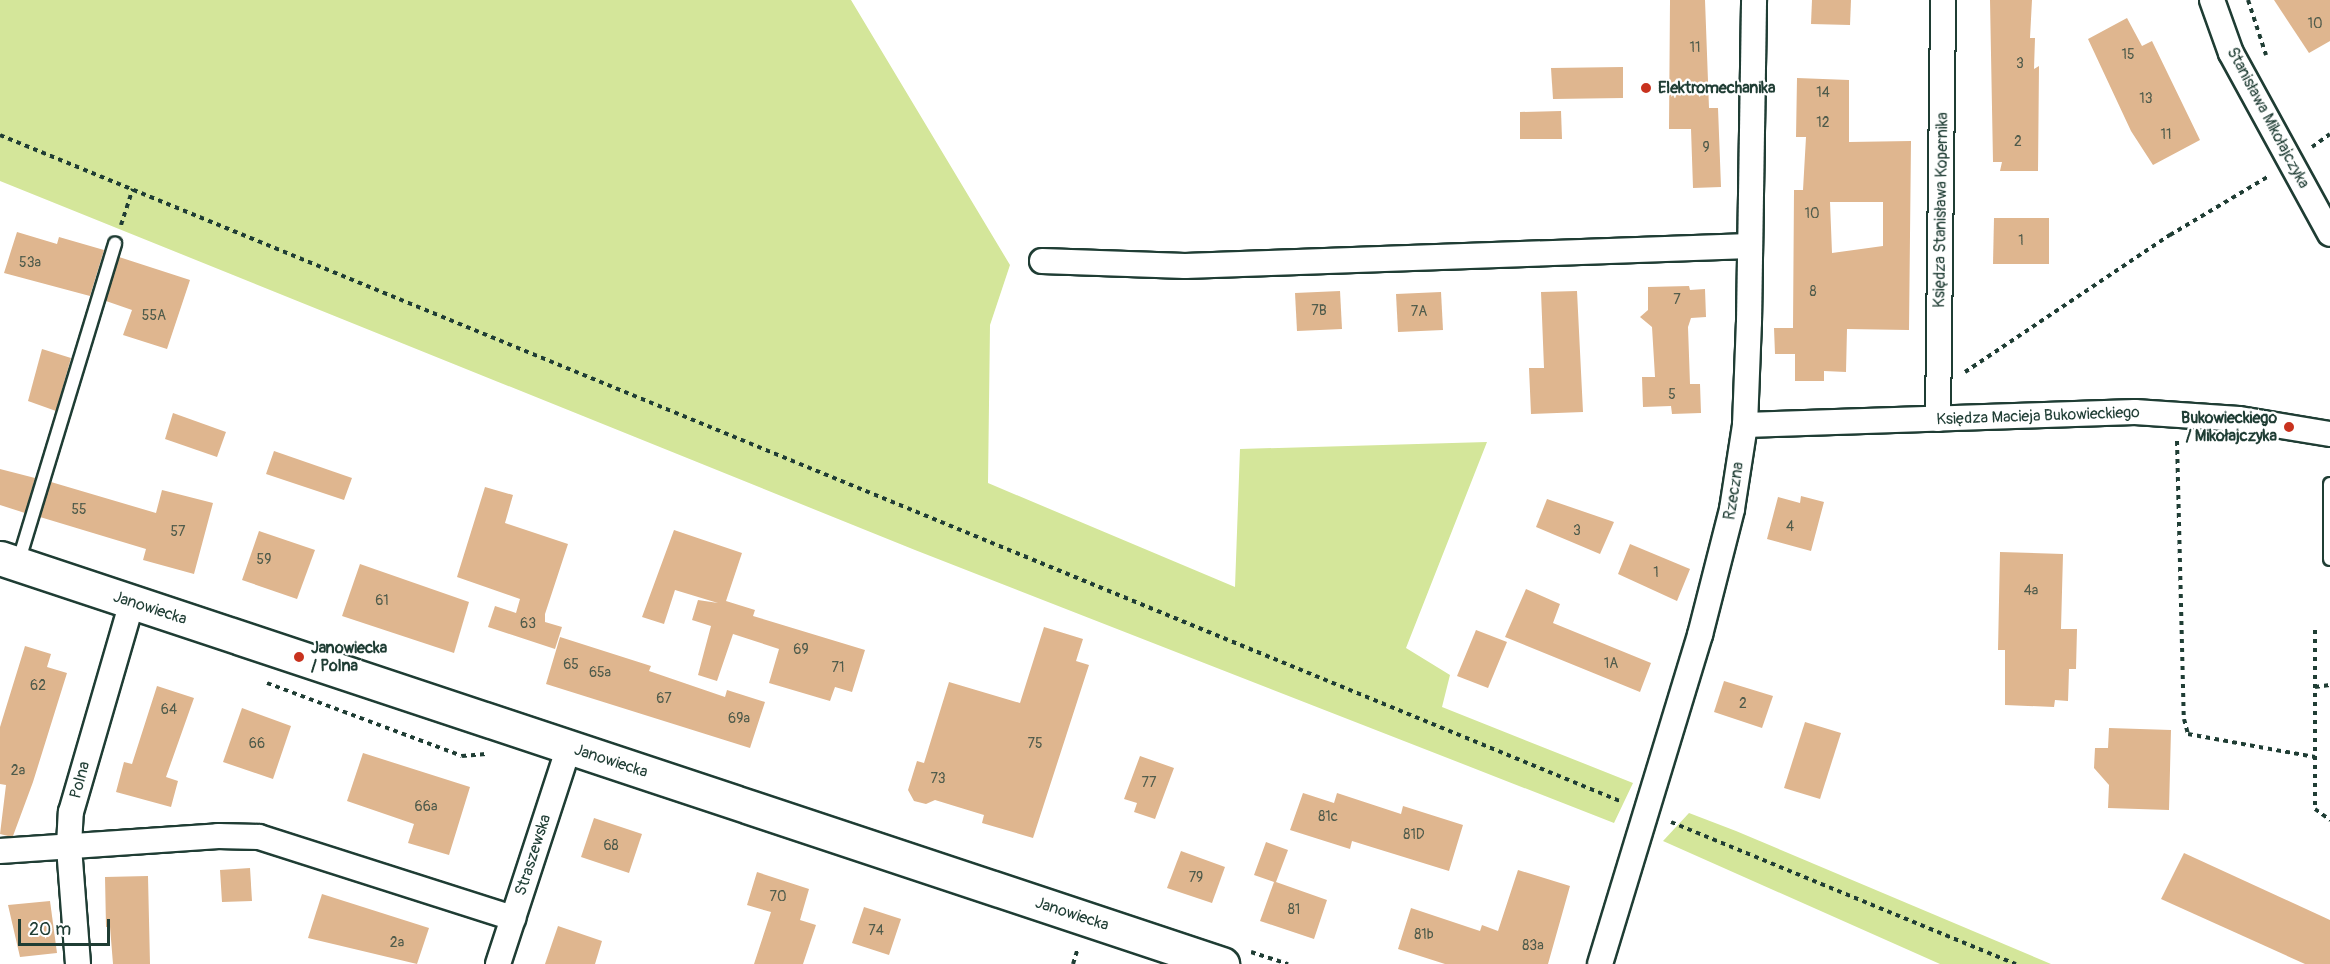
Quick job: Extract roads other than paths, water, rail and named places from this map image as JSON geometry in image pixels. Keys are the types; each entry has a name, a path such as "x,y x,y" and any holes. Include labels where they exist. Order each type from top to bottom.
{"street":[{"name":"Rzeczna","path":"1600,964 1724,550 1745,425 1754,0"},
{"name":"Księdza Stanisława Kopernika","path":"1938,419 1943,0"},
{"name":"Stanisława Mikołajczyka","path":"2212,0 2231,53 2330,234"},
{"path":"1042,261 1185,266 1750,246"},
{"name":"Księdza Macieja Bukowieckiego","path":"1745,425 2177,413 2330,434"},
{"name":"Janowiecka","path":"9,561 1222,964"},
{"name":"Polna","path":"78,964 69,846 71,812 132,602"},
{"name":"Straszewska","path":"498,964 569,747"},
{"path":"0,851 259,837 513,918"}],"lane":[{"path":"9,561 115,243"},
{"path":"2330,484 2330,559"}],"place":[{"name":"Elektromechanika","path":"1646,88"},
{"name":"Bukowieckiego / Mikołajczyka","path":"2289,427"},
{"name":"Janowiecka / Polna","path":"299,657"}]}
